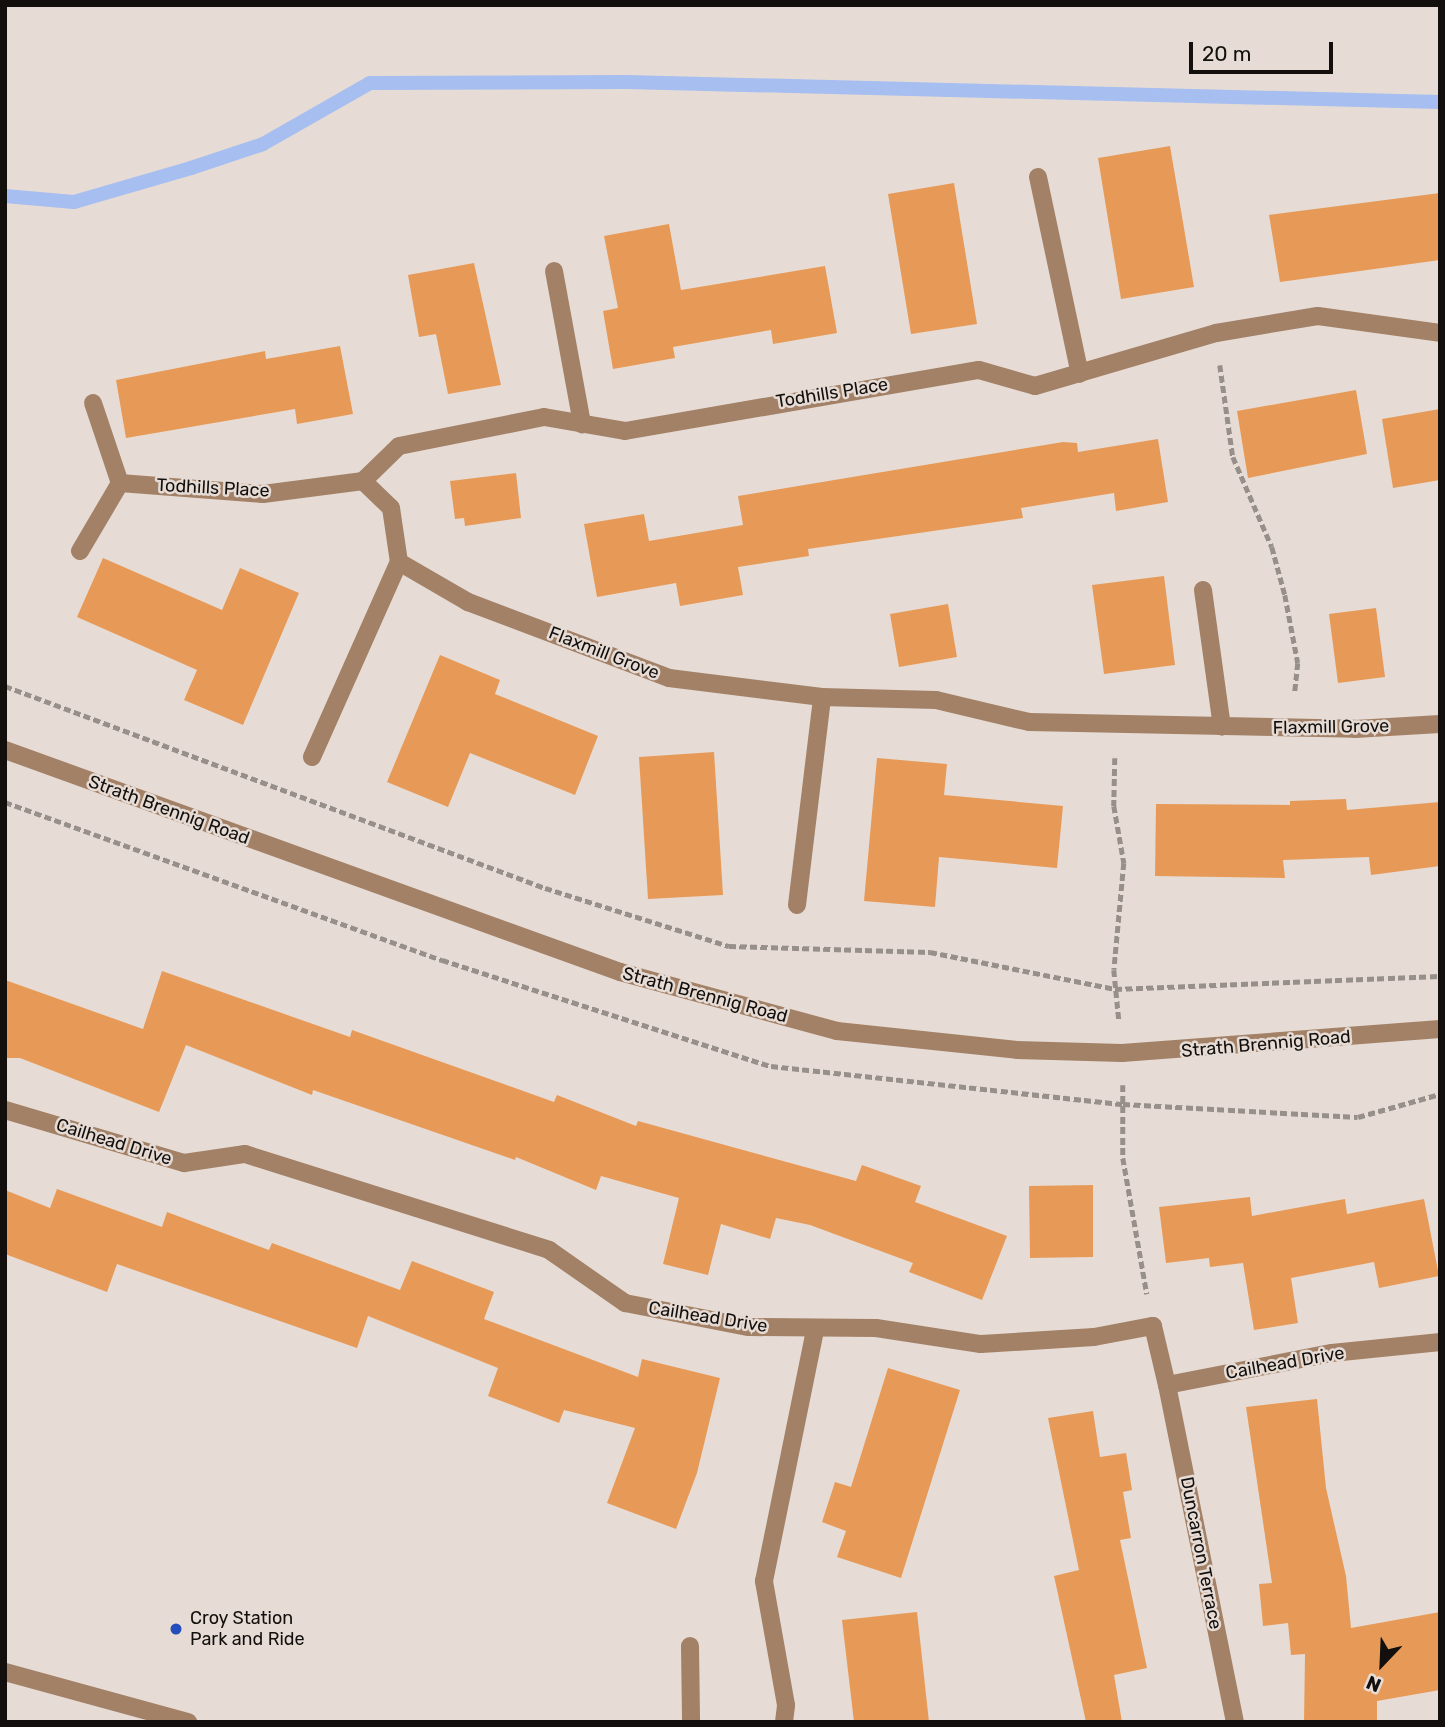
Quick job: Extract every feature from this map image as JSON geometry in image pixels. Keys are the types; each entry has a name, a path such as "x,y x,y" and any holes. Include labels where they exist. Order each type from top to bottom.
{"street":[{"path":"1038,177 1080,374"},
{"path":"554,271 582,424"},
{"name":"Todhills Place","path":"120,483 263,494 363,481 398,446 544,417 625,430 979,370 1035,386 1216,332 1318,316 1440,333"},
{"path":"80,551 120,483 93,403"},
{"path":"312,757 399,562 391,508 363,481"},
{"name":"Flaxmill Grove","path":"399,562 468,602 669,678 822,697 936,700 1029,722 1290,729 1440,724"},
{"path":"1203,590 1222,727"},
{"path":"797,905 822,697"},
{"name":"Strath Brennig Road","path":"5,750 620,972 837,1031 1017,1050 1122,1053 1440,1029"},
{"name":"Cailhead Drive","path":"5,1110 184,1163 245,1154 549,1250 625,1303 749,1327 876,1328 981,1344 1094,1337 1153,1326"},
{"path":"1153,1326 1167,1385"},
{"path":"784,1722 786,1705 764,1581 815,1329"},
{"name":"Cailhead Drive","path":"1167,1385 1332,1353 1440,1342"},
{"name":"Duncarron Terrace","path":"1167,1385 1235,1722"},
{"path":"690,1646 691,1722"},
{"path":"5,1672 188,1722"}],"path":[{"path":"1216,332 1233,457 1272,547 1298,663 1290,729"},
{"path":"5,686 545,888 729,946 930,952 1115,989 1440,976"},
{"path":"1117,726 1114,806 1124,863 1115,989 1122,1053 1123,1157 1153,1326"}],"building":[{"path":"1170,146 1194,287 1121,299 1098,158"},
{"path":"954,183 977,324 911,334 888,194"},
{"path":"1440,193 1440,260 1280,282 1269,215"},
{"path":"669,224 681,290 825,266 837,333 773,344 771,330 673,347 675,358 613,369 603,311 618,308 604,236"},
{"path":"474,263 501,385 448,394 436,334 419,337 408,275"},
{"path":"340,346 353,414 297,424 295,409 126,438 116,380 265,351 266,359"},
{"path":"1356,390 1367,454 1248,478 1237,411"},
{"path":"1440,409 1440,480 1393,488 1382,419"},
{"path":"1158,439 1168,502 1116,511 1114,493 1021,508 1023,518 808,549 809,556 738,567 743,595 680,606 676,583 597,597 584,524 644,514 649,541 743,525 738,496 1063,442 1077,443 1078,452"},
{"path":"516,473 521,518 465,526 464,518 455,519 450,481"},
{"path":"103,558 222,610 240,568 299,593 243,725 184,700 197,670 77,617"},
{"path":"1164,576 1175,665 1104,674 1092,585"},
{"path":"948,604 957,657 899,667 890,614"},
{"path":"1376,608 1385,677 1338,683 1329,614"},
{"path":"440,655 500,680 495,694 598,736 575,795 470,753 448,807 387,782"},
{"path":"714,752 723,895 648,899 639,757"},
{"path":"877,758 947,764 944,795 1063,806 1057,868 939,857 935,907 864,901"},
{"path":"1346,799 1347,810 1440,802 1440,866 1371,875 1369,857 1283,860 1285,878 1155,876 1156,804 1290,805 1290,801"},
{"path":"162,971 350,1037 352,1030 554,1102 557,1095 636,1126 638,1121 856,1181 862,1165 921,1186 915,1202 1007,1236 982,1300 909,1272 913,1263 810,1225 776,1218 770,1239 721,1224 708,1275 663,1264 679,1198 601,1176 596,1190 516,1157 515,1160 313,1090 312,1095 186,1045 159,1112 20,1058 5,1058 5,980 143,1029"},
{"path":"1093,1185 1093,1257 1030,1258 1029,1186"},
{"path":"57,1189 162,1227 167,1212 269,1250 272,1243 400,1290 412,1261 494,1292 484,1319 638,1377 642,1359 720,1378 697,1473 676,1529 607,1503 635,1428 564,1410 559,1423 488,1396 498,1368 368,1316 357,1348 117,1264 107,1292 5,1254 5,1190 50,1208"},
{"path":"1250,1197 1252,1216 1345,1199 1347,1214 1424,1199 1439,1276 1379,1288 1374,1262 1291,1278 1298,1323 1254,1330 1243,1263 1210,1267 1209,1258 1166,1263 1159,1207"},
{"path":"888,1368 960,1390 901,1578 837,1557 846,1531 822,1522 835,1482 851,1487"},
{"path":"1317,1399 1326,1488 1346,1576 1351,1628 1440,1612 1440,1690 1377,1701 1377,1722 1304,1722 1305,1654 1291,1655 1288,1623 1263,1626 1259,1584 1272,1583 1246,1407"},
{"path":"1093,1411 1100,1457 1126,1453 1132,1490 1123,1492 1131,1538 1120,1540 1147,1668 1114,1675 1122,1722 1086,1722 1054,1576 1079,1570 1048,1418"},
{"path":"917,1612 929,1722 854,1722 842,1620"}],"waterway":[{"path":"5,196 74,202 191,168 263,144 370,83 626,82 1440,102"}],"place":[{"name":"Croy Station Park and Ride","path":"176,1629"}]}
